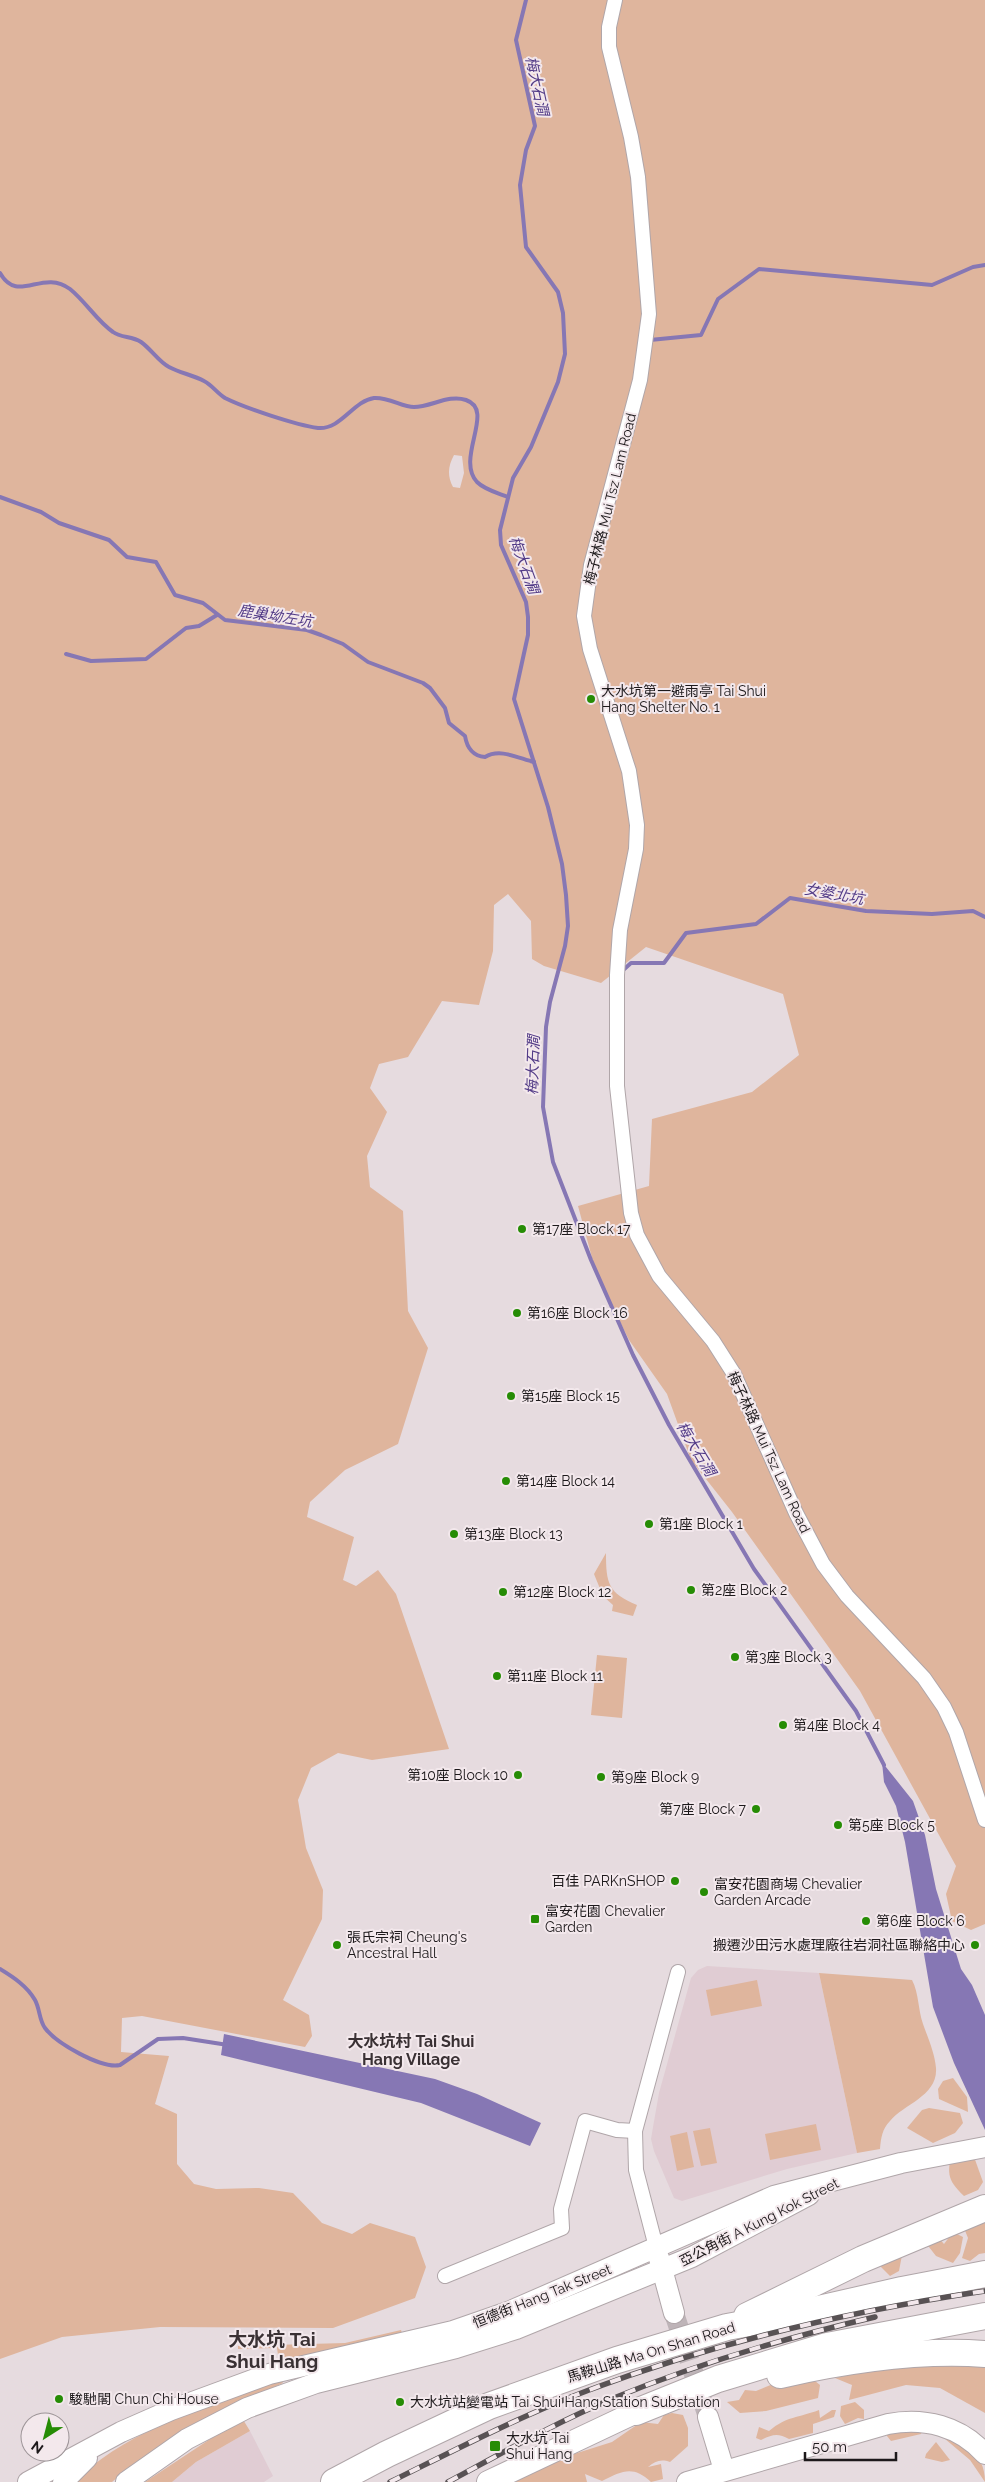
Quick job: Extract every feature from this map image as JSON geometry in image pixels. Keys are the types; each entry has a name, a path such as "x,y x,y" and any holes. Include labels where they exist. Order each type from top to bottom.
{"highway":[{"path":"727,2327 791,2293 985,2208"},
{"name":"馬鞍山路 Ma On Shan Road","path":"334,2482 387,2454 489,2406 617,2360 727,2327 985,2274"},
{"path":"636,2412 727,2376 827,2346 985,2316"},
{"path":"636,2412 659,2411 738,2385 820,2367 883,2357 973,2353"}],"main road":[{"name":"亞公角街 A Kung Kok Street","path":"656,2247 774,2196 901,2163 985,2146"},
{"name":"亞公角街 A Kung Kok Street","path":"663,2270 692,2257 808,2196 857,2175"},
{"path":"656,2247 674,2314"},
{"name":"恒德街 Hang Tak Street","path":"340,2366 477,2323 527,2305 656,2247"},
{"name":"恒德街 Hang Tak Street","path":"340,2366 487,2339 663,2270"},
{"path":"28,2482 112,2438 171,2410 246,2382 300,2365 340,2366"},
{"path":"126,2482 187,2439 225,2419 340,2366"},
{"path":"488,2482 636,2412"},
{"path":"708,2417 724,2470"},
{"path":"687,2482 888,2424 910,2421 935,2424 952,2430 968,2439 985,2454"},
{"path":"63,2482 112,2438"}],"street":[{"name":"梅子林路 Mui Tsz Lam Road","path":"615,0 610,22 610,47 638,177 649,314 640,380 591,565 584,616 590,649 629,772 637,825 636,849 620,930 617,975 617,1086 631,1213 637,1235 659,1276 716,1346 734,1374 796,1513 823,1564 847,1596 924,1678 941,1702 956,1732 985,1820"},
{"path":"656,2247 636,2170 635,2131 678,1972"},
{"path":"445,2276 562,2228 561,2209 585,2121 617,2130 635,2131"}],"shaded area":[{"path":"0,0 985,0 985,1924 971,1930 952,1921 946,1894 956,1866 860,1691 732,1512 691,1460 667,1394 629,1340 597,1276 578,1206 649,1186 652,1119 752,1092 799,1055 783,994 646,947 601,983 544,966 532,959 531,921 508,894 494,905 493,951 479,1005 442,1001 408,1057 379,1064 370,1088 387,1112 367,1156 370,1187 403,1211 408,1311 428,1348 398,1444 345,1470 310,1502 307,1517 354,1537 343,1580 356,1586 378,1570 396,1594 449,1749 372,1760 338,1753 311,1768 298,1800 306,1848 323,1890 322,1919 283,2000 309,2015 312,2036 305,2047 142,2016 122,2018 121,2052 169,2056 155,2104 177,2114 177,2164 194,2184 216,2189 259,2188 293,2193 322,2223 352,2234 370,2223 415,2237 426,2267 415,2298 333,2328 160,2327 62,2337 0,2359","holes":["454,455 462,456 464,473 460,488 453,487 449,475 450,463"]},
{"path":"606,1553 608,1579 611,1586 620,1596 637,1605 633,1616 612,1611 613,1605 603,1596 594,1574"},
{"path":"597,1655 627,1658 622,1718 591,1715"},
{"path":"882,1762 913,1801 925,1835 936,1889 961,1969 972,1985 985,2015 985,2130 954,2063 933,2007 905,1842 896,1806 884,1782"},
{"path":"707,1966 819,1973 857,2153 787,2169 682,2201 674,2198 654,2151 651,2139 659,2093 691,1978 698,1970"},
{"path":"819,1973 912,1980 914,1985 921,2019 934,2057 935,2078 932,2086 926,2093 887,2124 882,2134 880,2149 857,2153"},
{"path":"757,1980 762,2006 711,2016 706,1990"},
{"path":"224,2034 435,2079 477,2094 541,2123 530,2146 421,2103 221,2055"},
{"path":"953,2078 967,2097 968,2112 939,2099 938,2089 943,2081"},
{"path":"929,2108 960,2113 963,2123 955,2133 933,2143 907,2128 922,2110"},
{"path":"816,2124 821,2150 770,2160 765,2134"},
{"path":"710,2128 717,2163 701,2166 693,2131"},
{"path":"687,2132 694,2167 677,2171 670,2136"},
{"path":"953,2148 973,2154 983,2182 978,2190 964,2196 954,2185 949,2175"},
{"path":"985,2212 985,2253 979,2254 970,2261 962,2258 968,2238 962,2223"},
{"path":"953,2232 963,2237 960,2253 953,2263 936,2256 929,2247 922,2247 937,2236 944,2244"},
{"path":"902,2255 899,2271 890,2276 877,2263"},
{"path":"401,2330 403,2336 279,2362 277,2348 238,2349 238,2346 345,2343"},
{"path":"985,2361 985,2413 940,2388 906,2385 849,2400 852,2385 835,2378 892,2365"},
{"path":"810,2377 820,2385 818,2398 766,2411 740,2413 727,2402 739,2400 745,2390 756,2391 773,2384"},
{"path":"281,2380 283,2383 214,2414 131,2466 112,2482 74,2482 94,2464 144,2433 200,2408"},
{"path":"855,2402 864,2410 864,2419 858,2418 845,2424 840,2416 841,2406"},
{"path":"819,2410 820,2418 832,2410 836,2410 834,2417 813,2424 813,2433 789,2439 775,2435 761,2440 756,2438 759,2427 769,2431 787,2420"},
{"path":"672,2413 683,2415 688,2428 688,2446 670,2462 658,2461 648,2467 661,2464 663,2479 651,2482 639,2473 627,2471 602,2481 585,2474 587,2482 508,2482 558,2457 564,2460 574,2454 612,2442 641,2422 658,2424 664,2415"},
{"path":"242,2418 250,2431 196,2462 172,2482 145,2482"},
{"path":"923,2429 921,2434 891,2441 887,2436 887,2431"},
{"path":"250,2431 273,2476 264,2482 172,2482 196,2462"},
{"path":"938,2433 971,2450 981,2463 985,2482 970,2460"},
{"path":"936,2442 950,2460 942,2462 925,2458"}],"waterway":[{"name":"梅大石澗","path":"526,0 516,40 535,126 526,150 520,185 526,247 558,292 563,313 565,354 558,382 531,447 513,478 500,530 501,545 526,602 528,617 528,635 514,699 548,807 562,864 566,895 568,926 565,946 550,1002 546,1027 543,1107 553,1162 591,1260 633,1355 669,1425 754,1569 856,1711 884,1765"},
{"path":"650,340 701,335 718,299 759,269 932,285 973,267 985,265"},
{"path":"0,273 7,282 15,286 23,287 50,282 70,289 113,332 141,342 169,367 204,381 225,398 271,416 318,428 334,425 360,404 374,398 414,407 453,399 466,400 474,405 477,414 477,424 470,460 471,472 480,485 508,497"},
{"name":"鹿巢坳左坑","path":"0,497 41,512 59,523 109,540 127,557 156,562 175,595 203,603 225,620 307,630 343,644 368,662 423,683 430,688 445,708 449,723 465,736 469,748 474,753 485,757 497,753 534,762"},
{"path":"66,654 91,661 146,659 186,628 199,626 217,615"},
{"name":"女婆北坑","path":"621,972 631,963 664,963 686,933 756,924 790,898 866,911 932,914 973,911 985,917"},
{"path":"0,1969 19,1982 32,1995 37,2003 43,2025 51,2034 80,2054 102,2063 120,2065 158,2039 183,2038 228,2045"}],"tunnel":[{"path":"674,2313 708,2417"}],"railway":[{"path":"390,2482 563,2400 686,2357 834,2318 985,2291"},
{"path":"448,2482 572,2417 646,2385 743,2352 875,2317"}],"place":[{"name":"大水坑第一避雨亭 Tai Shui Hang Shelter No. 1","path":"591,699"},
{"name":"第17座 Block 17","path":"522,1229"},
{"name":"第16座 Block 16","path":"517,1313"},
{"name":"第15座 Block 15","path":"511,1396"},
{"name":"第14座 Block 14","path":"506,1481"},
{"name":"第1座 Block 1","path":"649,1524"},
{"name":"第13座 Block 13","path":"454,1534"},
{"name":"第2座 Block 2","path":"691,1590"},
{"name":"第12座 Block 12","path":"503,1592"},
{"name":"第3座 Block 3","path":"735,1657"},
{"name":"第11座 Block 11","path":"497,1676"},
{"name":"第4座 Block 4","path":"783,1725"},
{"name":"第10座 Block 10","path":"518,1775"},
{"name":"第9座 Block 9","path":"601,1777"},
{"name":"第7座 Block 7","path":"756,1809"},
{"name":"第5座 Block 5","path":"838,1825"},
{"name":"百佳 PARKnSHOP","path":"675,1881"},
{"name":"富安花園商場 Chevalier Garden Arcade","path":"704,1892"},
{"name":"富安花園 Chevalier Garden","path":"535,1919"},
{"name":"第6座 Block 6","path":"866,1921"},
{"name":"張氏宗祠 Cheung's Ancestral Hall","path":"337,1945"},
{"name":"搬遷沙田污水處理廠往岩洞社區聯絡中心","path":"975,1945"},
{"name":"駿馳閣 Chun Chi House","path":"59,2399"},
{"name":"大水坑站變電站 Tai Shui Hang Station Substation","path":"400,2402"},
{"name":"大水坑 Tai Shui Hang","path":"495,2446"}],"district":[{"name":"大水坑村 Tai Shui Hang Village","path":"411,2050"},
{"name":"大水坑 Tai Shui Hang","path":"272,2350"}]}
